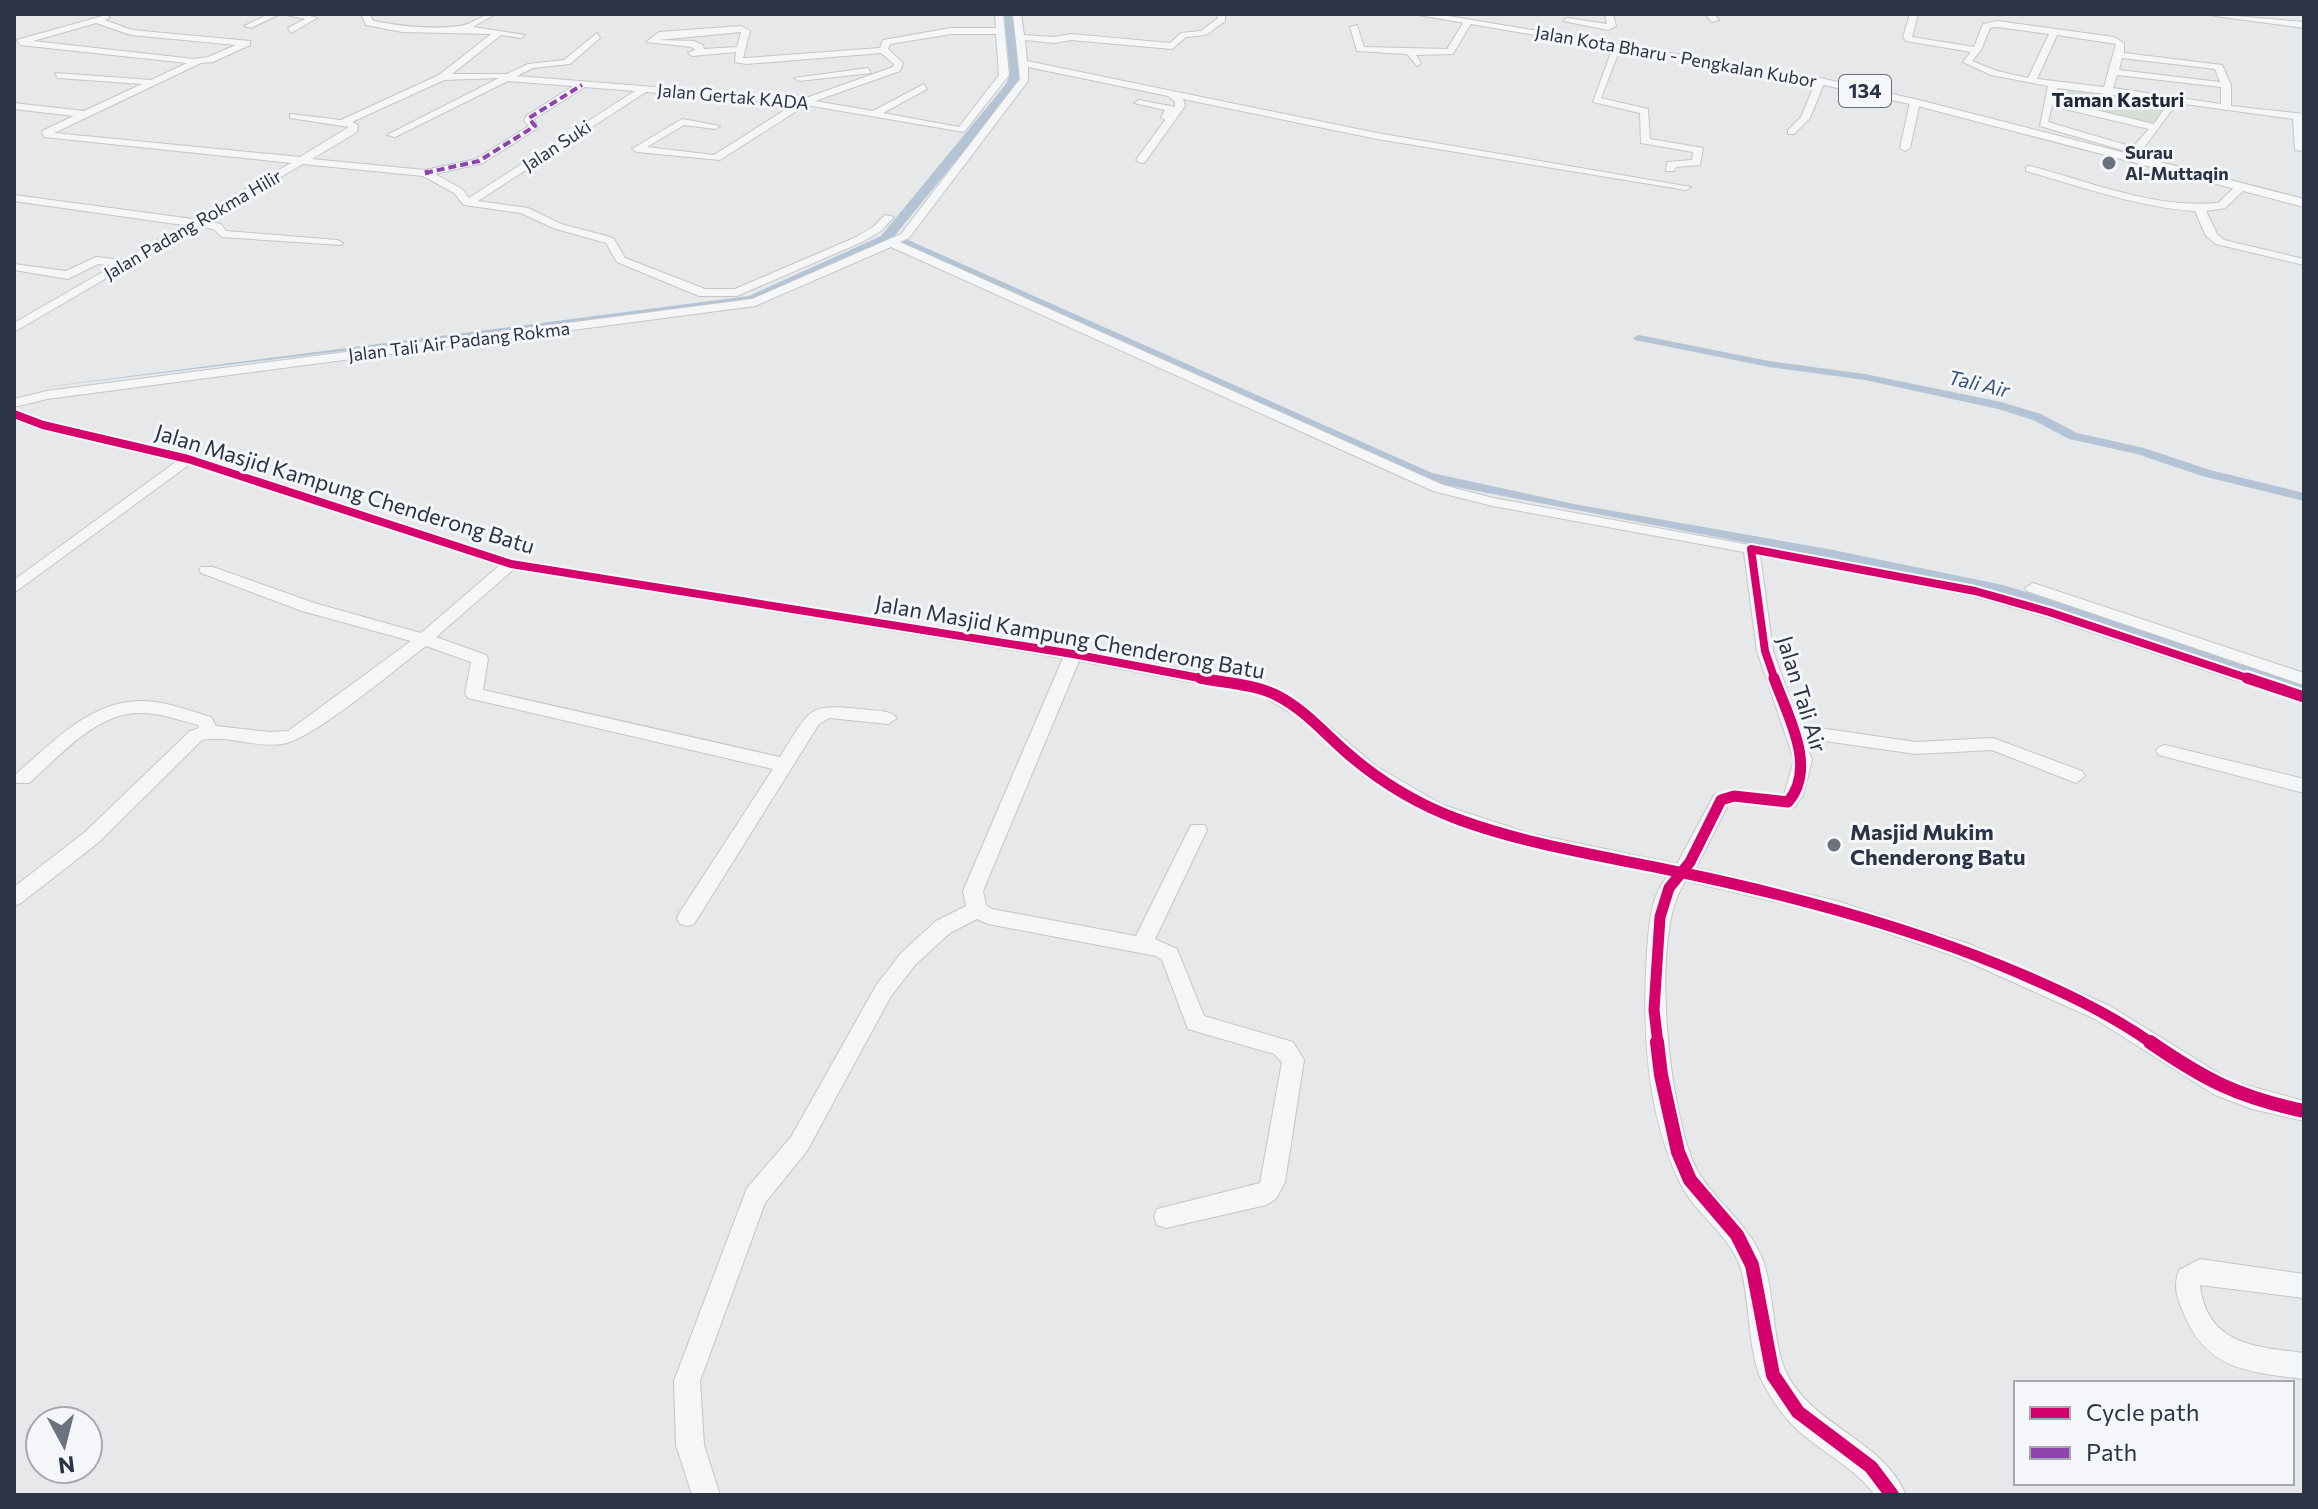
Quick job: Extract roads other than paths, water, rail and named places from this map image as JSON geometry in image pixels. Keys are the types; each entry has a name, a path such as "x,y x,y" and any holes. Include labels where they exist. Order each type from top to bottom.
{"main road":[{"name":"Jalan Kota Bharu - Pengkalan Kubor","path":"1418,14 1820,81 2133,154 2304,203"}],"street":[{"path":"17,42 116,14"},
{"path":"248,26 276,14"},
{"path":"286,14 313,18 291,30"},
{"path":"365,14 369,17 369,23 389,27 464,29 521,35"},
{"path":"464,29 491,14"},
{"path":"883,50 885,42 952,31 1001,31 999,14"},
{"path":"899,240 1025,79 1017,14"},
{"path":"1019,37 1056,40 1071,37 1173,45 1184,35 1203,33 1222,19 1221,14"},
{"path":"1556,37 1565,18 1608,27 1613,24 1609,14"},
{"path":"1914,14 1909,39 1977,50"},
{"path":"2215,14 2304,25"},
{"path":"17,42 196,61 210,60 247,43 131,32 97,20"},
{"path":"1354,27 1360,49 1450,52 1468,22"},
{"path":"2108,90 2119,55 2120,43 2114,40 1991,24 1986,26 1977,50 1967,62 2053,85 2301,117 2300,150"},
{"path":"715,126 682,122 637,149 712,159 804,102 898,69 899,63 883,50 738,60 746,31 741,29 659,35 650,42 694,44 700,47 696,52 741,49"},
{"name":"Jalan Gertak KADA","path":"506,76 804,102 961,130 1004,75 1001,31"},
{"path":"293,116 297,119 342,123 442,77 500,32"},
{"path":"2032,80 2054,33"},
{"path":"392,135 506,76 534,65 567,62 597,36"},
{"path":"1617,46 1596,100 1645,111 1645,141 1699,150 1696,163 1671,164 1670,169"},
{"path":"1410,52 1417,63"},
{"path":"2119,55 2219,67 2226,85 2226,108"},
{"path":"196,61 45,133 425,173 481,160 535,126 529,118 582,85"},
{"path":"1022,63 1377,136 1686,187"},
{"path":"799,78 887,72"},
{"path":"2112,72 2226,85"},
{"path":"58,75 152,83"},
{"path":"442,77 506,76"},
{"path":"1791,132 1805,118 1820,81"},
{"path":"2053,85 2042,122 2047,127 2133,154 2175,100"},
{"path":"873,115 924,87"},
{"name":"Jalan Suki","path":"468,203 645,89"},
{"path":"1150,90 1136,107 1171,108 1166,117 1173,118"},
{"path":"1141,160 1180,106 1171,94"},
{"path":"1905,148 1915,102"},
{"path":"2049,102 2156,128"},
{"path":"14,106 89,114"},
{"name":"Jalan Padang Rokma Hilir","path":"14,328 351,134 356,127 342,123"},
{"path":"2030,169 2149,202 2199,207 2221,206 2242,186"},
{"path":"425,173 458,191 468,203 524,210 557,226 607,240 621,260 703,293 741,300 868,235 889,217"},
{"path":"14,198 217,226 222,234 256,239 337,243"},
{"path":"2199,207 2212,236 2220,242 2304,262"},
{"path":"899,240 959,260"},
{"path":"899,240 1438,488 1493,502 1975,591 2049,612 2304,697"},
{"name":"Jalan Tali Air Padang Rokma","path":"14,403 78,391 741,300 899,240"},
{"path":"14,267 68,275 96,260 127,264"},
{"name":"Jalan Masjid Kampung Chenderong Batu","path":"14,414 43,425 188,459 511,564 1073,654 1264,690 1286,699 1307,713 1337,744 1386,782 1436,810 1538,841 1853,913 1909,929 2068,996 2120,1022 2223,1089 2304,1111"},
{"path":"16,584 188,459"},
{"name":"Jalan Tali Air","path":"1751,549 1765,651 1794,730 1803,766 1791,800 1781,803 1725,797 1669,888 1660,917 1654,1010 1661,1075 1678,1152 1690,1180 1737,1235 1752,1265 1773,1375 1798,1412 1871,1467 1892,1495"},
{"path":"14,898 92,837 187,741 209,731 274,739 293,736 424,639 511,564"},
{"path":"207,570 308,607 424,639 480,659 474,694 785,765"},
{"path":"2033,588 2304,679"},
{"path":"1073,654 973,891 977,910 988,916 1162,949 1170,955 1196,1023 1278,1046 1293,1060 1273,1182 1268,1191 1258,1197 1166,1217"},
{"path":"23,778 82,729 123,710 147,708 205,721 209,731"},
{"path":"687,918 818,715 833,712 888,718"},
{"path":"1794,730 1916,748 1993,744 2076,776"},
{"path":"2165,751 2304,786"},
{"path":"1142,945 1198,830"},
{"path":"706,1495 690,1445 687,1381 755,1196 799,1144 884,990 909,958 943,927 977,910"},
{"path":"2304,1286 2200,1271 2188,1279 2187,1286 2200,1324 2222,1350 2243,1358 2304,1366"}],"water":[{"path":"1004,14 1012,14 1020,74 1018,85 892,239 753,301 14,391 749,296 881,236 1006,84 1010,74"},
{"path":"906,239 1432,473 1574,504 1828,549 2003,585 2162,634 2304,684 2304,693 2162,643 1986,589 1441,484 901,243"}],"waterway":[{"name":"Tali Air","path":"1639,338 1769,364 1865,377 2001,406 2037,417 2073,436 2140,451 2206,473 2304,497"}],"place":[{"name":"Surau Al-Muttaqin","path":"2109,163"},
{"name":"Masjid Mukim Chenderong Batu","path":"1834,845"}],"district":[{"name":"Taman Kasturi","path":"2118,100"}]}
